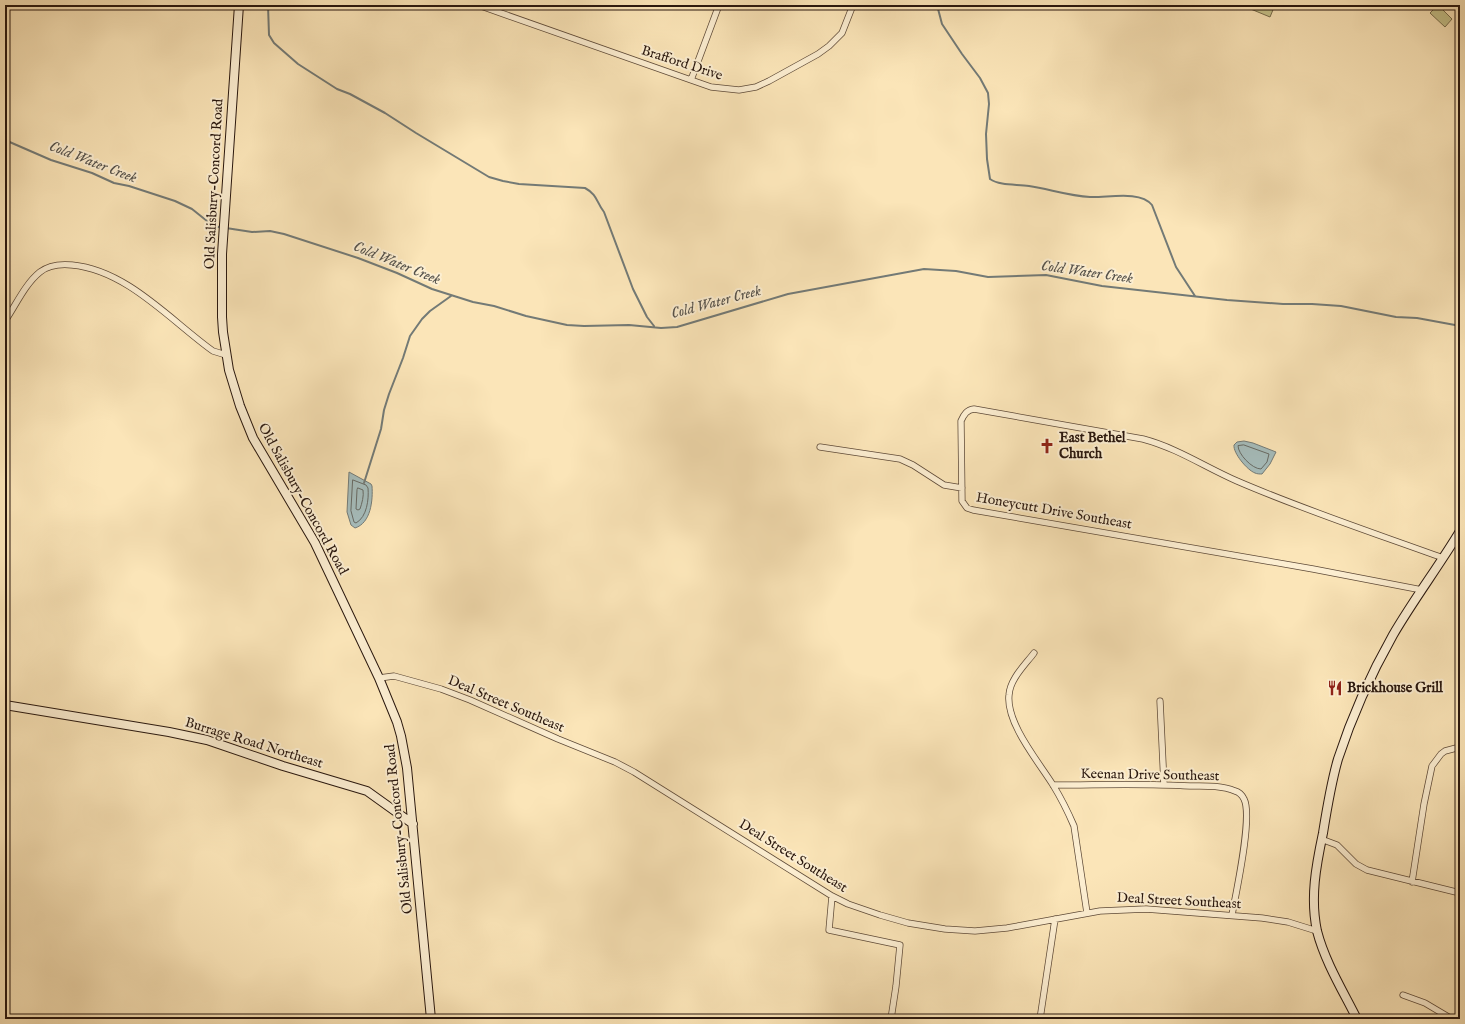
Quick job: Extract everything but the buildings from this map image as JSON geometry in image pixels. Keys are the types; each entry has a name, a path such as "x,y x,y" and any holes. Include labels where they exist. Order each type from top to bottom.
{"main road":[{"name":"Old Salisbury-Concord Road","path":"239,5 222,254 222,317 226,355 240,406 253,438 315,543 379,678 402,736 413,824 431,1019"},
{"path":"1357,1019 1323,950 1317,931 1313,898 1315,871 1332,784 1338,759 1352,721 1373,674 1394,635 1460,531"},
{"name":"Burrage Road Northeast","path":"5,705 169,732 207,740 283,766 367,791 413,824"}],"street":[{"name":"Brafford Drive","path":"478,5 691,80 730,90 756,87 770,81 818,54 829,46 842,33 853,5"},
{"path":"691,80 719,5"},
{"path":"5,321 33,279 41,271 51,266 65,264 84,266 99,270 119,280 144,297 213,351 226,355"},
{"name":"Honeycutt Drive Southeast","path":"1422,590 1313,569 967,508 962,501 961,421 968,410 985,410 1158,443 1252,487 1443,558"},
{"path":"820,446 900,460 913,465 944,485 962,488"},
{"path":"1034,653 1012,684 1009,694 1009,709 1021,735 1053,785 1074,826 1086,913"},
{"name":"Deal Street Southeast","path":"379,678 394,676 441,689 615,762 640,776 832,896 848,904 880,915 945,929 975,931 1007,928 1086,913 1122,909 1146,909 1262,918 1288,922 1317,931"},
{"path":"1160,701 1164,785"},
{"path":"1412,882 1424,801 1432,766 1445,751 1460,747"},
{"name":"Keenan Drive Southeast","path":"1053,785 1164,785 1225,788 1238,792 1244,799 1247,808 1246,824 1232,915"},
{"path":"1321,839 1337,845 1356,864 1367,870 1460,893"},
{"path":"832,896 829,930 900,945 896,986 890,1019"},
{"path":"1040,1019 1055,919"},
{"path":"1403,995 1425,1003 1452,1019"}],"shaded area":[{"path":"1241,5 1275,5 1270,17"},
{"path":"1438,5 1452,19 1445,27 1430,13"}],"water":[{"path":"1244,441 1276,452 1270,464 1262,474 1256,473 1248,468 1241,461 1236,452 1234,445 1237,442"},
{"path":"349,472 372,486 372,498 368,516 365,521 355,528 351,525 347,512"}],"waterway":[{"path":"268,5 269,35 274,43 298,64 337,89 350,94 385,113 489,177 519,184 585,188 592,193 604,212 633,289 647,317 654,326"},
{"path":"937,5 942,24 980,78 988,93 989,104 986,134 987,159 990,179 1004,184 1029,186 1067,194 1097,197 1132,196 1147,200 1152,205 1176,267 1195,296"},
{"name":"Cold Water Creek","path":"5,140 51,160 92,173 114,183 129,186 175,201 192,209 212,225 222,228"},
{"name":"Cold Water Creek","path":"226,228 252,232 270,231 284,234 358,258 397,273 432,289 473,302 567,325 629,325 661,328 677,327 788,294 924,269 956,271 988,277 1046,275 1102,286 1227,300 1341,306 1396,317 1417,318 1455,325 1460,324"},
{"path":"364,483 381,429 384,410 389,394 410,336 422,319 430,311 451,296"}],"place":[{"name":"East Bethel Church","path":"1047,446"},
{"name":"Brickhouse Grill","path":"1335,688"}]}
